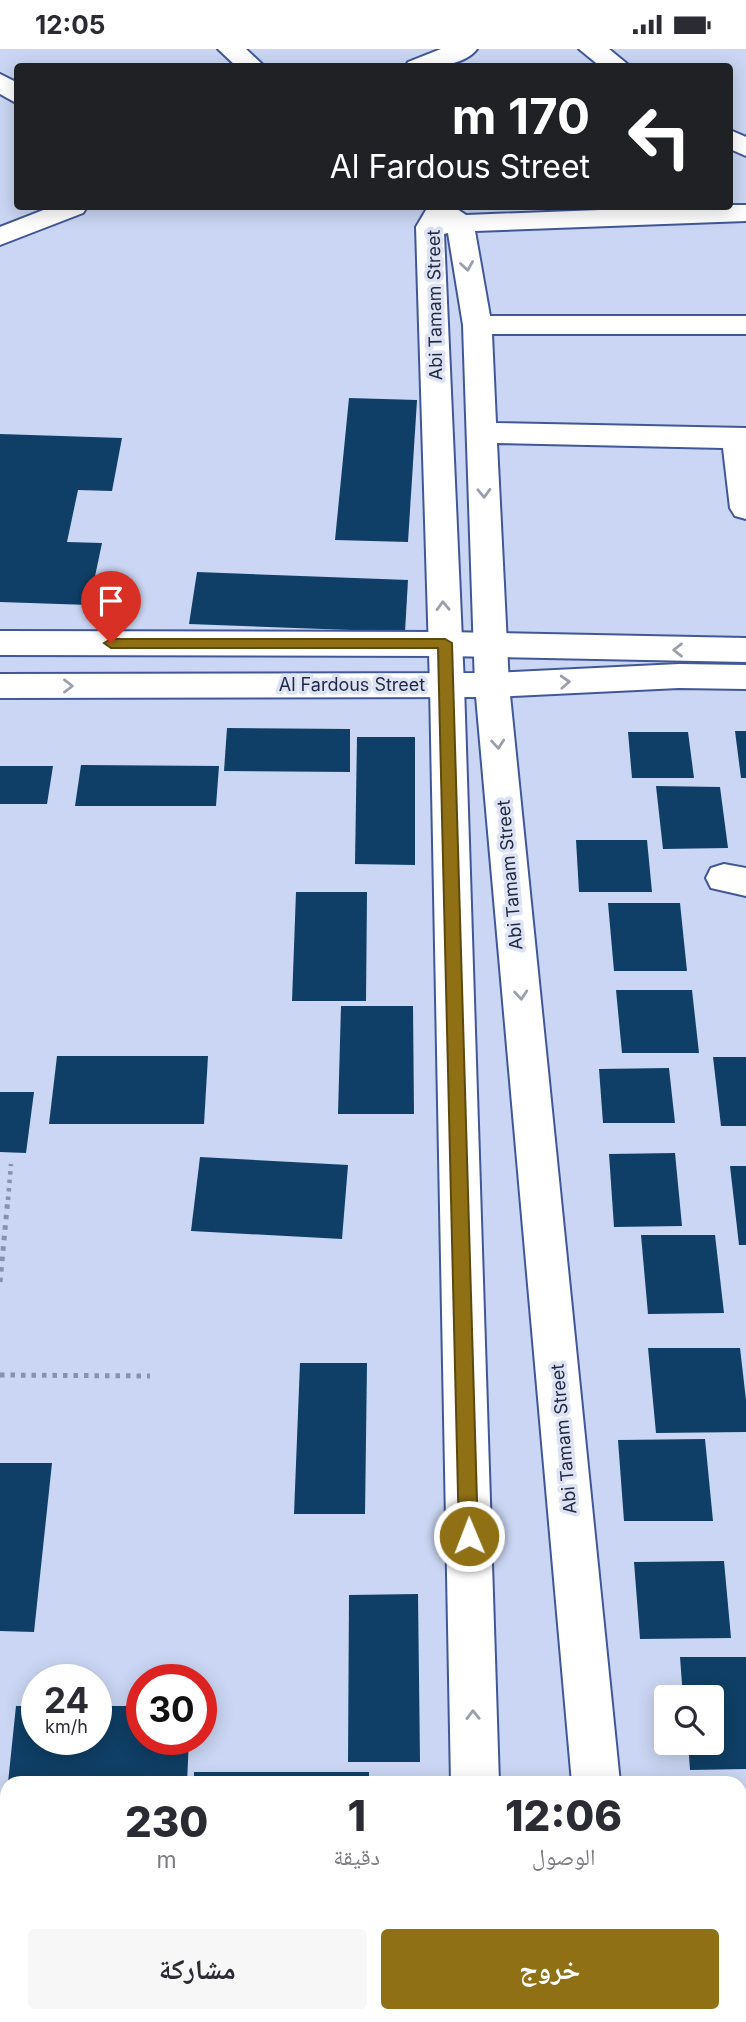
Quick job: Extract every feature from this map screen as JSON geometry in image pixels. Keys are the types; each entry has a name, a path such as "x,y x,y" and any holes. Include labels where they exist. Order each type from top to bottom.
{"street":[{"path":"231,49 248,63"},
{"path":"428,63 464,49"},
{"path":"592,49 613,63"},
{"path":"0,82 14,93"},
{"path":"0,237 66,210"},
{"path":"442,216 746,213"},
{"name":"Abi Tamam Street","path":"442,216 477,325 492,685 595,1776"},
{"name":"Abi Tamam Street","path":"442,216 445,643 475,1776"},
{"path":"477,325 746,325"},
{"path":"481,433 741,438 746,507"},
{"path":"0,643 445,643 491,647 746,650"},
{"name":"Al Fardous Street","path":"0,686 492,685 679,676 746,677"}],"path":[{"path":"0,1282 11,1164"},
{"path":"0,1375 150,1376"}],"building":[{"path":"349,398 417,400 408,542 335,540"},
{"path":"0,434 122,438 112,491 78,490 67,542 102,543 89,605 0,602"},
{"path":"197,572 408,580 405,632 189,624"},
{"path":"227,728 350,729 350,772 224,771"},
{"path":"735,731 746,731 746,778 741,778"},
{"path":"628,732 688,732 694,778 632,778"},
{"path":"357,737 415,737 415,865 355,864"},
{"path":"81,765 219,766 216,806 75,806"},
{"path":"0,766 53,766 47,804 0,804"},
{"path":"656,786 720,787 728,848 663,849"},
{"path":"576,840 647,840 652,892 579,892"},
{"path":"296,892 367,892 366,1001 292,1001"},
{"path":"608,903 680,903 687,971 614,971"},
{"path":"616,990 692,990 699,1053 622,1053"},
{"path":"341,1006 413,1006 414,1114 338,1114"},
{"path":"57,1056 208,1056 204,1124 49,1124"},
{"path":"713,1057 746,1057 746,1126 721,1126"},
{"path":"669,1068 675,1123 603,1123 599,1069"},
{"path":"0,1092 34,1092 26,1153 0,1152"},
{"path":"675,1153 682,1226 614,1227 609,1154"},
{"path":"200,1157 348,1165 342,1239 191,1231"},
{"path":"730,1166 746,1166 746,1245 739,1245"},
{"path":"641,1235 715,1235 724,1313 648,1314"},
{"path":"648,1348 740,1348 746,1400 746,1432 656,1433"},
{"path":"300,1363 367,1363 365,1514 294,1514"},
{"path":"705,1439 713,1521 624,1521 618,1440"},
{"path":"0,1463 52,1463 34,1632 0,1631"},
{"path":"724,1561 731,1638 640,1639 634,1562"},
{"path":"418,1594 420,1762 348,1762 349,1595"},
{"path":"680,1657 746,1657 746,1769 690,1770 689,1755 724,1755 724,1685 682,1685"},
{"path":"16,1706 21,1706 21,1755 112,1755 112,1706 126,1706 126,1755 188,1755 187,1776 9,1776"},
{"path":"194,1772 369,1772 369,1776 194,1776"}],"route":[{"path":"111,643 445,643 469,1536"}]}
